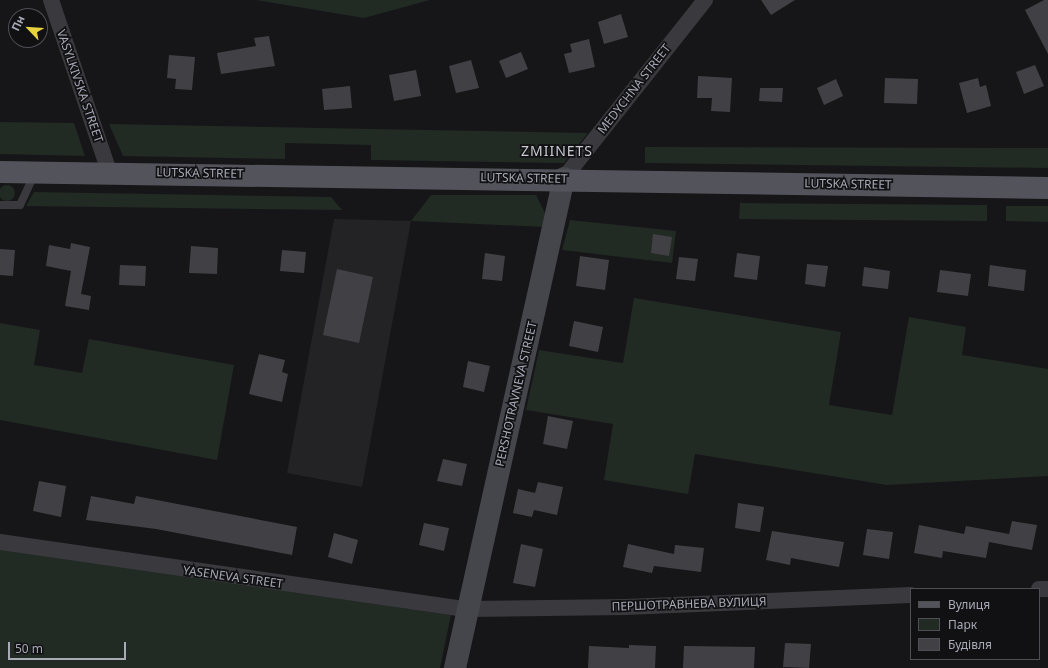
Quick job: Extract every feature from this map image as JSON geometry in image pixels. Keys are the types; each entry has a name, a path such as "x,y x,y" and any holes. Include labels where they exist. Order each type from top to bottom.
{"main road":[{"name":"LUTSKA STREET","path":"0,172 35,173 109,171 564,178 1048,188"}],"street":[{"name":"VASYLKIVSKA STREET","path":"51,0 109,171"},
{"name":"MEDYCHNA STREET","path":"564,178 701,2"},
{"name":"PERSHOTRAVNEVA STREET","path":"455,668 564,178"},
{"name":"YASENEVA STREET","path":"0,542 467,609"},
{"name":"ПЕРШОТРАВНЕВА ВУЛИЦЯ","path":"467,609 625,607 910,595"}],"lane":[{"path":"0,205 20,205 35,173"}],"shaded area":[{"path":"334,219 411,221 362,487 287,473"}],"green space":[{"path":"256,0 430,0 364,18"},
{"path":"0,122 74,123 85,156 0,154"},
{"path":"109,124 588,133 564,163 371,160 371,145 285,143 285,159 123,156"},
{"path":"645,147 1048,148 1048,168 645,163"},
{"path":"7,185 14,190 15,193 10,200 7,201 0,196 -1,193 4,186"},
{"path":"34,192 331,197 342,210 26,206"},
{"path":"431,195 536,195 545,213 545,227 411,221"},
{"path":"740,203 987,205 987,221 739,219"},
{"path":"1006,206 1048,206 1048,222 1006,221"},
{"path":"570,220 676,231 672,263 562,250"},
{"path":"634,298 841,332 829,405 892,415 909,317 966,327 962,355 1048,369 1048,476 887,485 695,454 688,494 604,480 613,424 526,410 539,350 623,363"},
{"path":"0,323 40,330 34,365 82,373 89,339 234,365 217,460 0,420"},
{"path":"0,549 451,615 440,668 0,668"}],"building":[{"path":"761,0 795,0 771,15"},
{"path":"1044,0 1048,0 1048,54 1025,10"},
{"path":"621,14 628,37 604,44 598,22"},
{"path":"269,36 275,66 221,74 217,53 256,46 254,38"},
{"path":"589,39 595,67 569,73 564,54 572,52 570,44"},
{"path":"521,52 528,69 506,78 499,61"},
{"path":"169,55 195,57 192,90 175,89 176,79 167,78"},
{"path":"471,60 479,88 456,93 449,66"},
{"path":"1035,65 1044,86 1024,94 1016,72"},
{"path":"416,70 421,96 394,101 389,75"},
{"path":"698,76 732,78 730,112 711,111 712,98 697,98"},
{"path":"885,78 918,79 917,104 884,103"},
{"path":"978,78 980,87 986,85 991,106 967,113 959,83"},
{"path":"836,79 843,96 824,105 817,88"},
{"path":"350,86 352,108 324,110 322,89"},
{"path":"760,88 783,88 782,102 759,101"},
{"path":"653,234 672,237 669,256 651,253"},
{"path":"71,243 90,247 81,294 91,296 89,310 65,306 71,271 46,266 49,245 70,249"},
{"path":"191,246 218,248 217,274 189,273"},
{"path":"0,249 15,250 13,276 0,275"},
{"path":"282,250 306,252 304,273 280,271"},
{"path":"485,253 505,256 502,281 482,279"},
{"path":"737,253 760,256 757,280 734,277"},
{"path":"580,256 609,260 605,290 576,286"},
{"path":"679,257 698,259 695,281 676,279"},
{"path":"807,264 828,266 825,287 805,284"},
{"path":"120,265 146,266 145,286 119,285"},
{"path":"990,265 1026,270 1024,291 988,286"},
{"path":"864,267 890,271 888,289 862,286"},
{"path":"337,269 373,277 359,343 323,335"},
{"path":"940,270 971,274 968,296 937,292"},
{"path":"574,321 603,327 598,352 569,346"},
{"path":"259,354 285,360 282,372 288,374 282,402 249,394"},
{"path":"468,361 490,366 484,392 463,387"},
{"path":"548,416 573,421 567,449 543,444"},
{"path":"443,459 467,464 462,486 437,481"},
{"path":"39,481 66,486 61,517 33,511"},
{"path":"538,482 563,487 557,515 534,510 532,517 513,513 518,489 535,493"},
{"path":"91,496 134,504 136,496 297,527 292,555 156,529 86,520"},
{"path":"738,503 764,507 760,532 735,528"},
{"path":"1012,521 1037,525 1032,550 989,542 986,558 943,551 942,558 914,553 919,525 964,534 966,526 1009,534"},
{"path":"424,523 449,528 444,551 419,545"},
{"path":"867,529 893,532 889,559 863,555"},
{"path":"772,531 844,542 839,567 791,558 790,565 766,560"},
{"path":"334,533 358,540 352,564 328,557"},
{"path":"521,544 543,549 535,587 513,583"},
{"path":"628,544 674,554 675,545 704,548 701,572 654,566 652,573 623,567"},
{"path":"785,643 811,644 809,668 783,667"},
{"path":"629,645 656,646 655,668 588,668 589,646 629,648"},
{"path":"684,646 755,647 754,668 683,668"}],"district":[{"name":"ZMIINETS","path":"557,151"}]}
